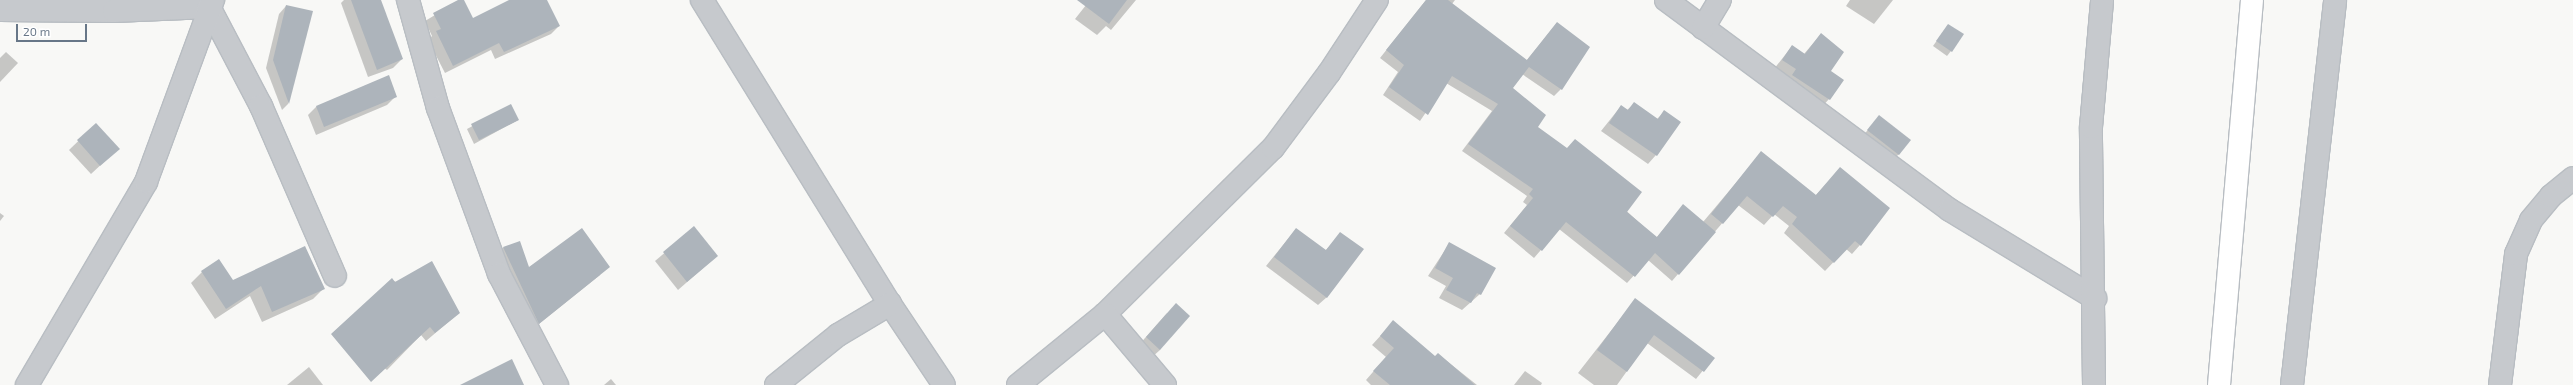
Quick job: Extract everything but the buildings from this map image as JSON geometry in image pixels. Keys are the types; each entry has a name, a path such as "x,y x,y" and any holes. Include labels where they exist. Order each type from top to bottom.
{"main road":[{"path":"2218,385 2252,0"}],"street":[{"path":"408,0 438,108 499,274 557,385"},
{"path":"702,0 890,304 944,385"},
{"path":"1018,385 1105,314 1273,148 1329,73 1377,0"},
{"path":"1666,0 1950,210 2095,298"},
{"path":"1703,28 1720,0"},
{"path":"2094,385 2095,298 2091,127 2102,0"},
{"path":"2292,385 2335,0"},
{"path":"0,10 114,12 211,4"},
{"path":"211,4 261,106 335,276"},
{"path":"27,385 146,182 211,4"},
{"path":"2500,385 2516,254 2531,220 2551,196 2573,178"},
{"path":"776,385 838,336 890,304"},
{"path":"1105,314 1165,385"}]}
